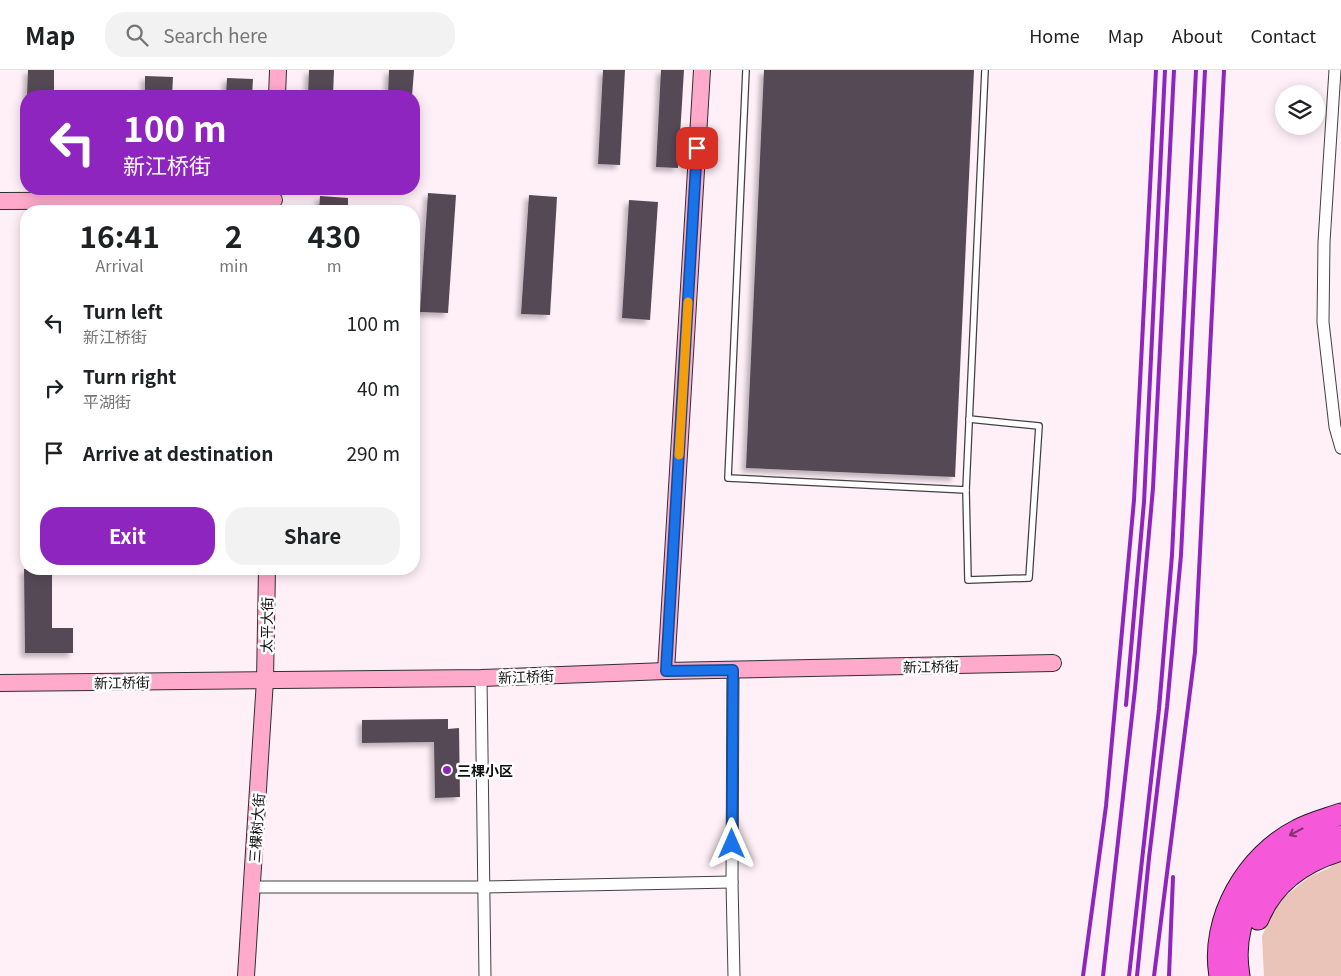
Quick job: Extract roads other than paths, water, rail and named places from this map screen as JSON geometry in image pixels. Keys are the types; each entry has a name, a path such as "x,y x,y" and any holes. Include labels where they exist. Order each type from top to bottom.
{"highway":[{"path":"1220,976 1220,942 1225,915 1246,874 1276,843 1298,830 1341,814"},
{"path":"1239,976 1237,948 1240,928 1257,890 1269,874 1294,854 1313,844 1341,836"},
{"path":"1253,976 1251,955 1253,936 1267,900 1294,871 1305,864 1341,850"}],"main road":[{"path":"277,90 278,70"},
{"path":"666,671 702,70"},
{"path":"0,202 274,200"},
{"name":"太平大街","path":"265,680 267,575"},
{"name":"新江桥街","path":"0,683 481,678 666,671 1053,663"},
{"name":"三棵树大街","path":"246,976 265,680"}],"street":[{"path":"1335,70 1324,242 1323,322 1335,427 1341,448"},
{"path":"733,670 732,882 734,976"},
{"path":"481,678 485,976"},
{"path":"252,887 484,887 732,882"}],"lane":[{"path":"746,70 728,478 966,490"},
{"path":"969,419 1039,426 1029,578 968,580 966,490 969,419 985,70"}],"railway":[{"path":"1083,976 1106,806 1134,500 1156,70"},
{"path":"1126,705 1144,502 1165,70"},
{"path":"1103,976 1135,689 1153,488 1174,70"},
{"path":"1129,976 1159,709 1172,555 1196,70"},
{"path":"1137,976 1167,707 1181,555 1205,70"},
{"path":"1154,976 1195,652 1224,70"},
{"path":"1169,976 1173,877"}],"place":[{"name":"三棵小区","path":"447,770"}]}
